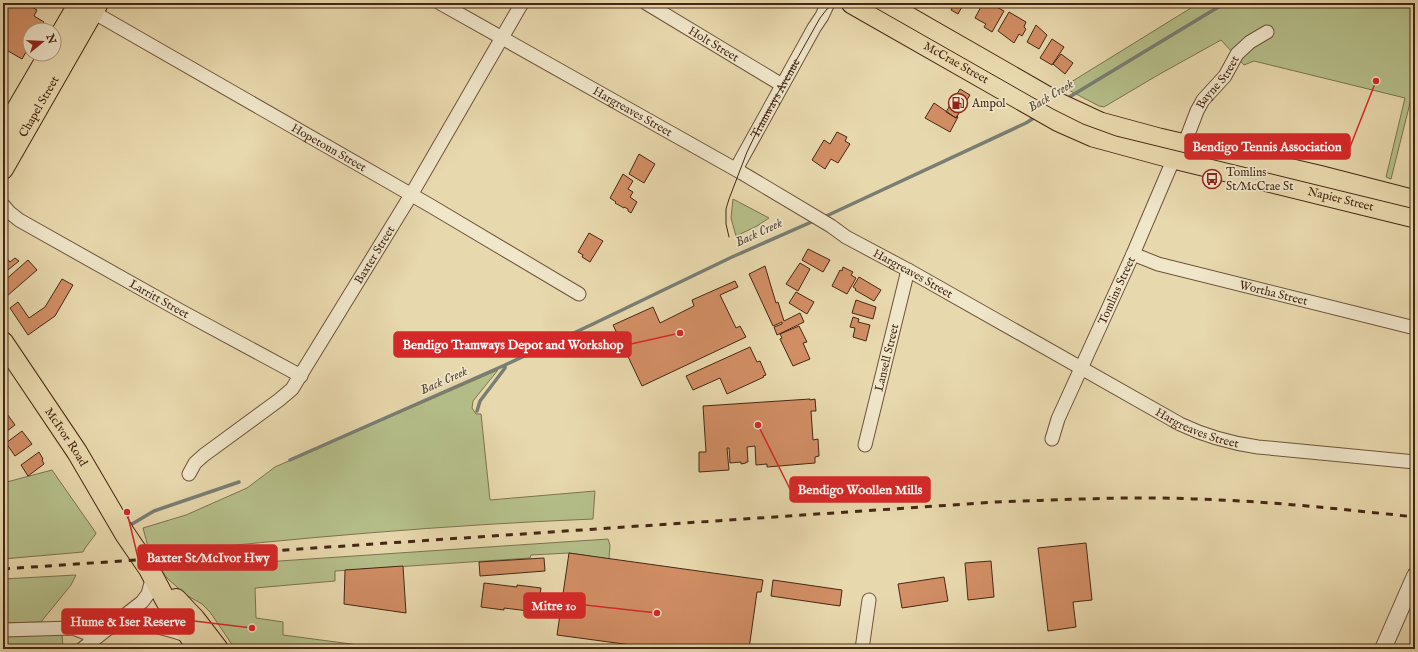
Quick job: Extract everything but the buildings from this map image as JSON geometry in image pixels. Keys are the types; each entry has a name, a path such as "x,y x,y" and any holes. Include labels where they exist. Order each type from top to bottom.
{"highway":[{"name":"McCrae Street","path":"852,3 1039,101"},
{"name":"McCrae Street","path":"882,3 1061,114 1077,130 1094,136 1179,151"},
{"name":"Napier Street","path":"1179,151 1318,176 1415,201"},
{"name":"Napier Street","path":"1179,151 1415,217"}],"main road":[{"path":"62,35 85,5"},
{"name":"Chapel Street","path":"3,169 85,5"},
{"name":"Chapel Street","path":"3,133 44,62"},
{"name":"McIvor Road","path":"3,342 77,452 123,531 151,573 193,643"},
{"name":"McIvor Road","path":"3,365 77,472 123,531"},
{"name":"McIvor Road","path":"151,573 195,620 218,649"}],"street":[{"name":"Hargreaves Street","path":"440,3 736,169 832,226 846,237 908,270 1180,424 1219,440 1258,447 1415,462"},
{"name":"Baxter Street","path":"189,474 195,463 204,455 284,397 292,389 411,195 522,3"},
{"name":"Holt Street","path":"646,3 782,85"},
{"name":"Tramways Avenue","path":"814,28 819,3"},
{"name":"Tramways Avenue","path":"736,169 828,3"},
{"name":"Hopetoun Street","path":"85,5 579,294"},
{"name":"Bayne Street","path":"1179,151 1203,100 1225,76 1237,54 1250,42 1267,32"},
{"name":"Tomlins Street","path":"1052,439 1058,419 1134,254 1179,151"},
{"name":"Larritt Street","path":"3,205 19,220"},
{"name":"Larritt Street","path":"3,214 19,220 179,310 301,376"},
{"name":"Wortha Street","path":"1134,254 1158,264 1415,328"},
{"name":"Lansell Street","path":"865,445 908,270"},
{"path":"82,649 145,598 151,573"},
{"path":"1383,649 1415,576"},
{"path":"862,649 869,600"},
{"path":"107,630 123,624 134,623 171,631 193,643"},
{"path":"3,630 78,629 86,633 93,640"}],"green space":[{"path":"1199,3 1415,3 1415,100 1411,99 1391,179 1386,177 1405,98 1254,61 1244,65 1221,40 1104,107 1099,106 1063,87"},
{"path":"733,199 769,218 757,226 736,236 731,218"},
{"path":"498,370 473,401 472,408 476,414 481,414 490,500 595,491 593,519 371,533 150,554 143,528 186,515 247,488 275,467"},
{"path":"52,470 96,533 95,535 83,552 3,559 3,483"},
{"path":"608,539 610,545 609,559 569,553 531,555 530,558 335,571 335,581 255,588 256,618 283,622 283,635 389,649 235,649 210,612 202,604 186,595 168,579 160,569"},
{"path":"76,575 71,585 41,622 3,623 3,579"},
{"path":"62,634 63,649 3,649 3,638 7,636"}],"waterway":[{"name":"Back Creek","path":"1066,99 1225,3"},
{"name":"Back Creek","path":"822,218 1026,123 1037,116"},
{"name":"Back Creek","path":"290,460 505,365 732,257 816,220"},
{"path":"477,411 480,401 505,368 505,365"},
{"name":"Back Creek","path":"127,527 154,511 239,482"}],"tram line":[{"path":"729,237 726,224 726,209 747,152 761,123 820,18 827,9 835,3"},
{"path":"867,3 1053,109 1083,124 1116,136 1415,209"}],"railway":[{"path":"3,569 996,502 1169,498 1277,503 1415,517"}],"place":[{"name":"Bendigo Tennis Association","path":"1376,81"},
{"name":"Ampol","path":"958,103"},
{"name":"Tomlins St/McCrae St","path":"1212,179"},
{"name":"Bendigo Tramways Depot and Workshop","path":"680,333"},
{"name":"Bendigo Woollen Mills","path":"758,425"},
{"name":"Baxter St/McIvor Hwy","path":"127,512"},
{"name":"Mitre 10","path":"657,613"},
{"name":"Hume & Iser Reserve","path":"252,628"}]}
